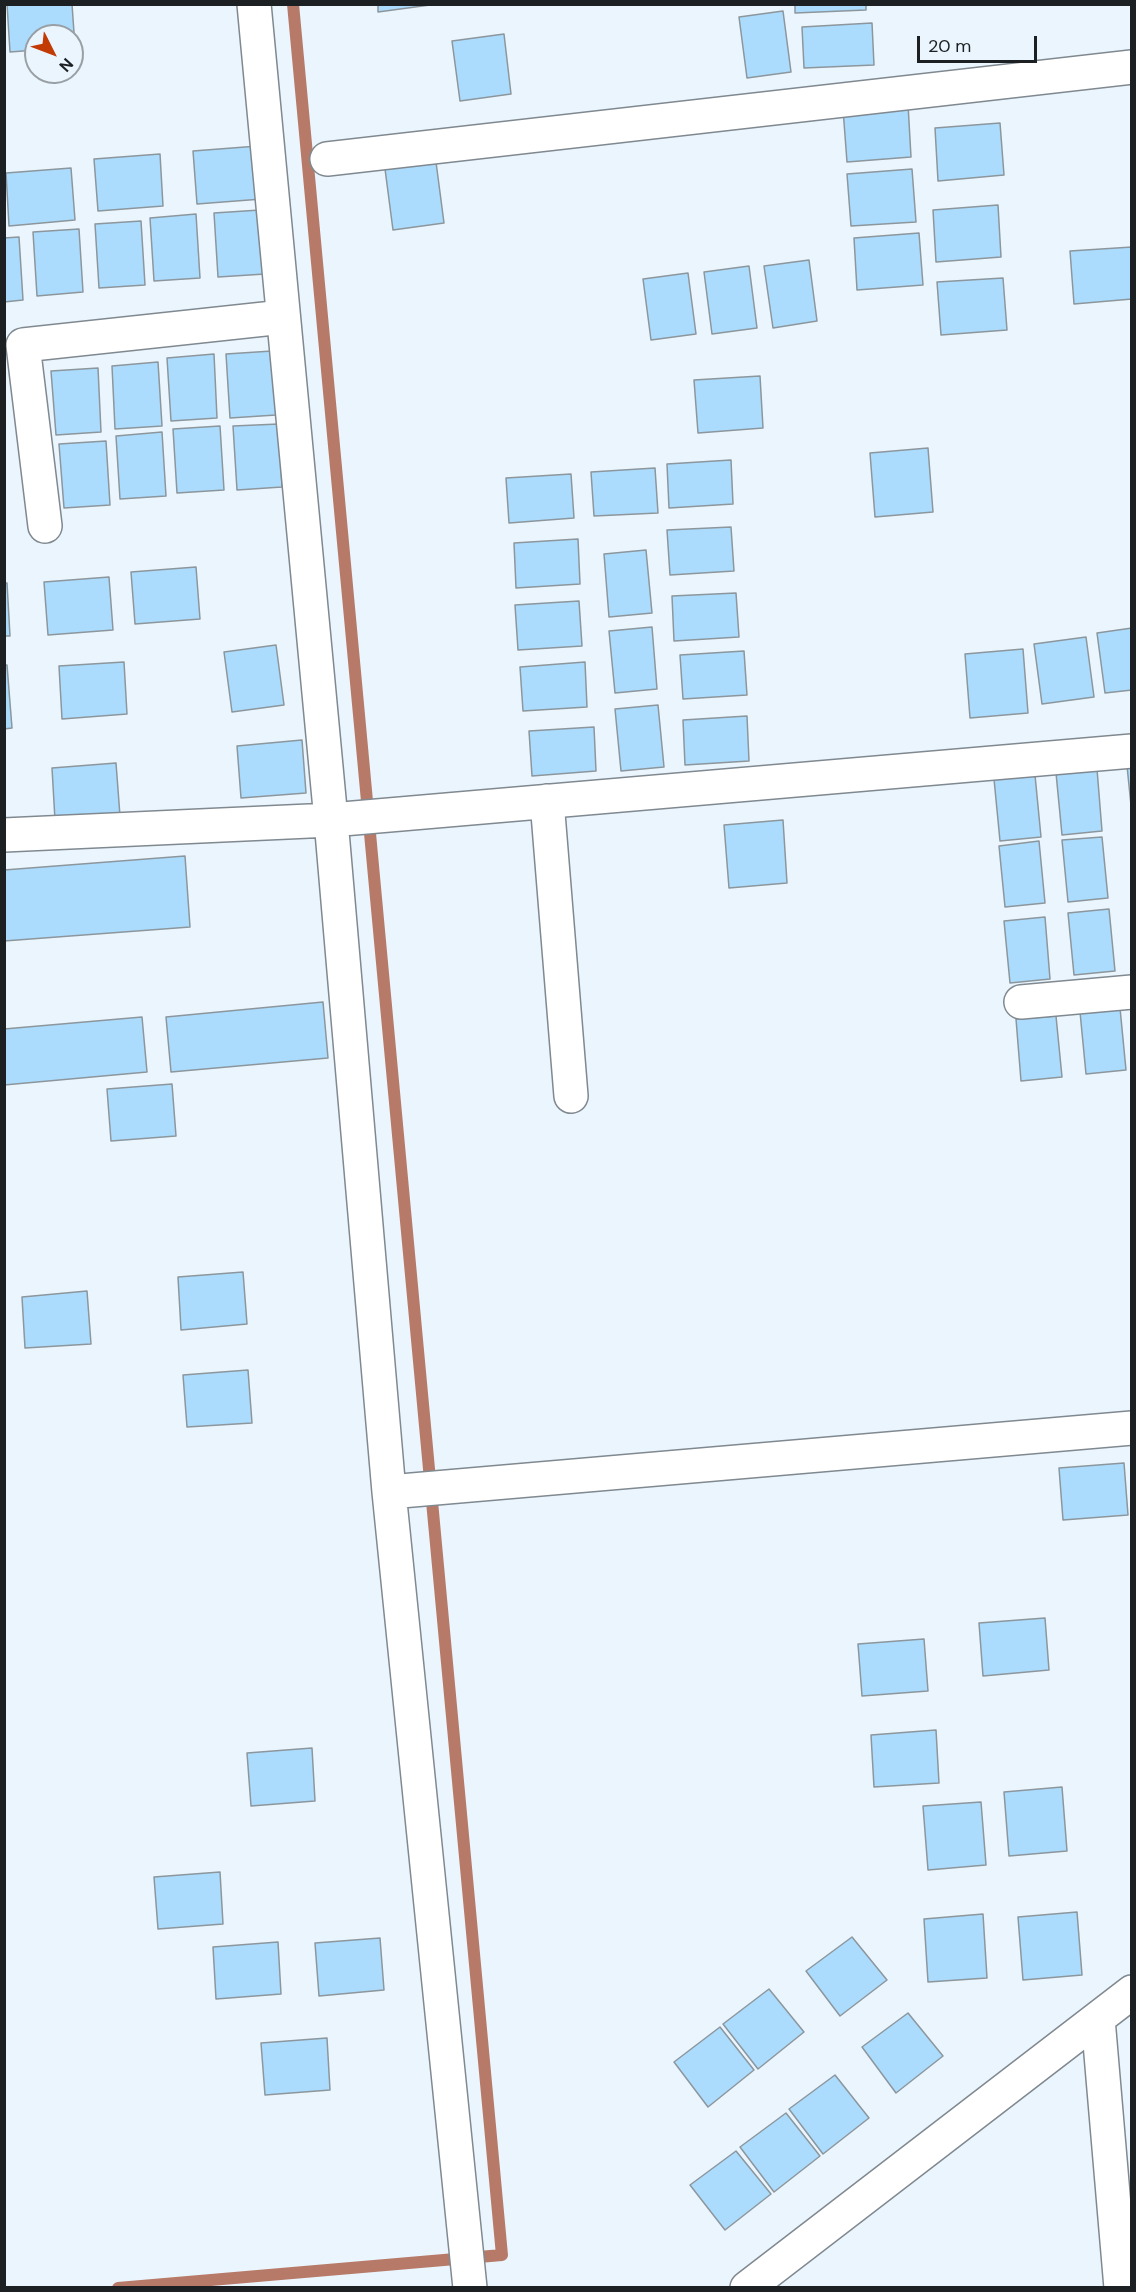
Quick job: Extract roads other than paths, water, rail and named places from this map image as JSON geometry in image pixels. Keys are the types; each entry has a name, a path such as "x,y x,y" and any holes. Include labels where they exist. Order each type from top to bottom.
{"street":[{"path":"254,4 331,820 389,1492 470,2288"},
{"path":"327,159 1131,67"},
{"path":"45,526 23,345 283,316"},
{"path":"4,835 331,820 1131,751"},
{"path":"547,801 572,1096"},
{"path":"1021,1002 1131,992"},
{"path":"389,1492 1131,1428"},
{"path":"747,2288 1131,1992"},
{"path":"1098,2019 1121,2288"}],"waterway":[{"path":"118,2288 502,2255 293,4"}]}
